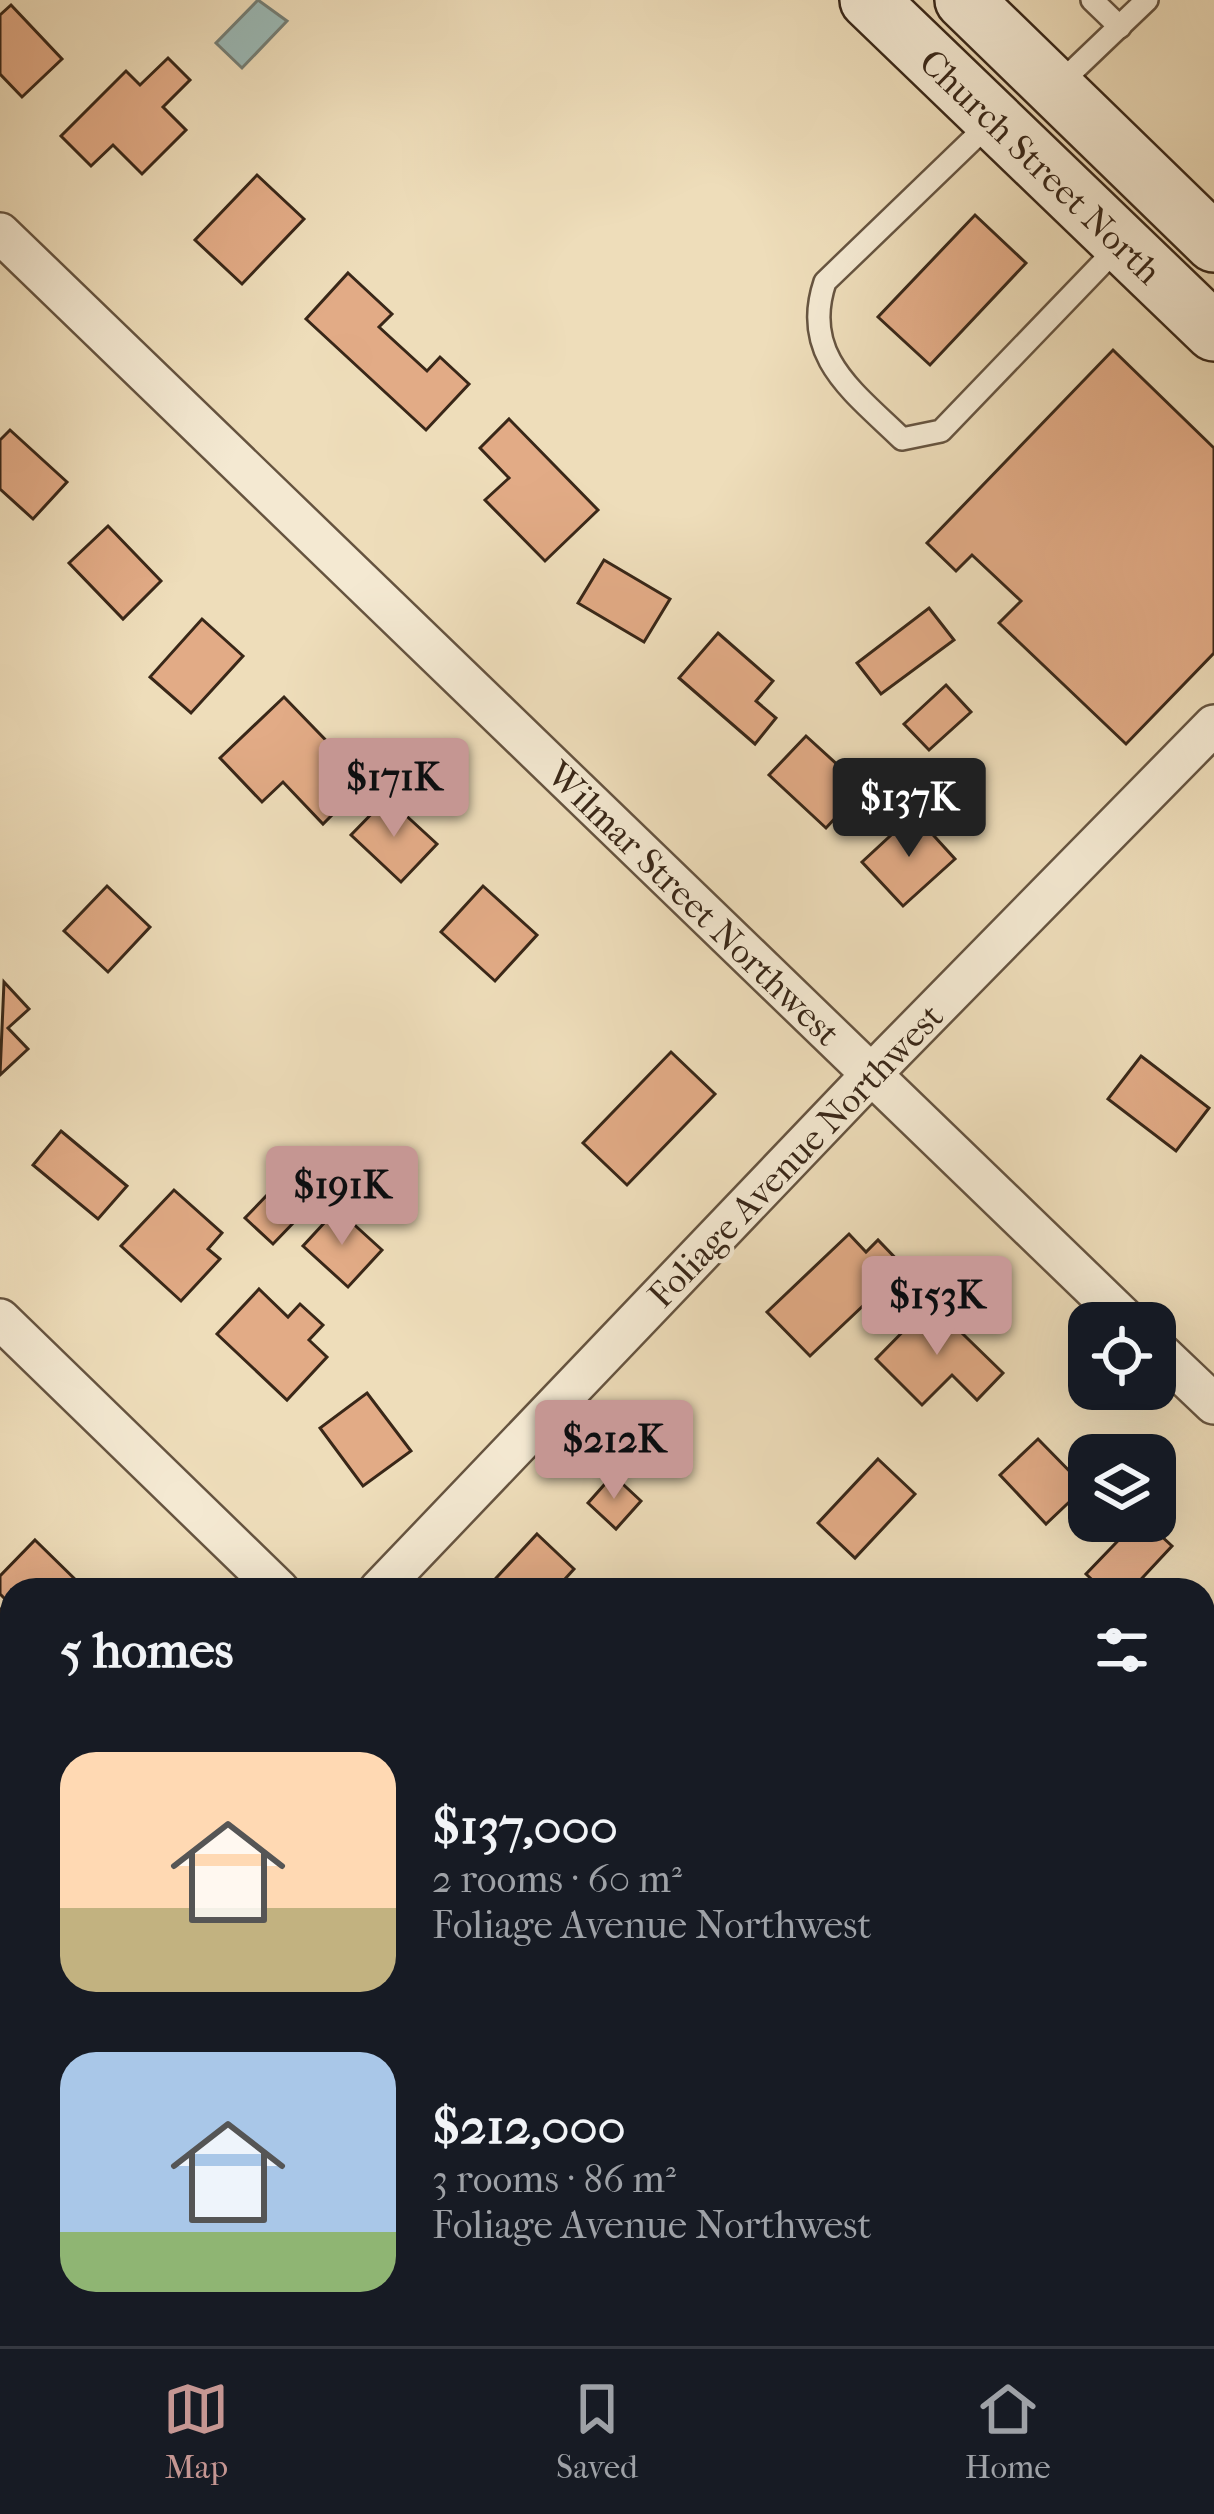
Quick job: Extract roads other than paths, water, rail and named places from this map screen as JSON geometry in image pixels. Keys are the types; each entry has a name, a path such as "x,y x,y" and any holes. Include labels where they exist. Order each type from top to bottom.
{"main road":[{"name":"Church Street North","path":"869,0 1214,332"},
{"name":"Church Street North","path":"964,0 1214,243"}],"street":[{"name":"Wilmar Street Northwest","path":"0,233 1107,1302"},
{"name":"Foliage Avenue Northwest","path":"391,1578 872,1073 1214,725"},
{"path":"0,1319 267,1578"},
{"path":"1176,1368 1214,1404"}],"lane":[{"path":"1092,0 1120,27"},
{"path":"1055,88 1148,0"},
{"path":"993,120 825,282 816,308 823,350 841,380 902,439 941,431 1121,244"}],"water":[{"path":"258,0 287,21 242,68 216,43"}]}
